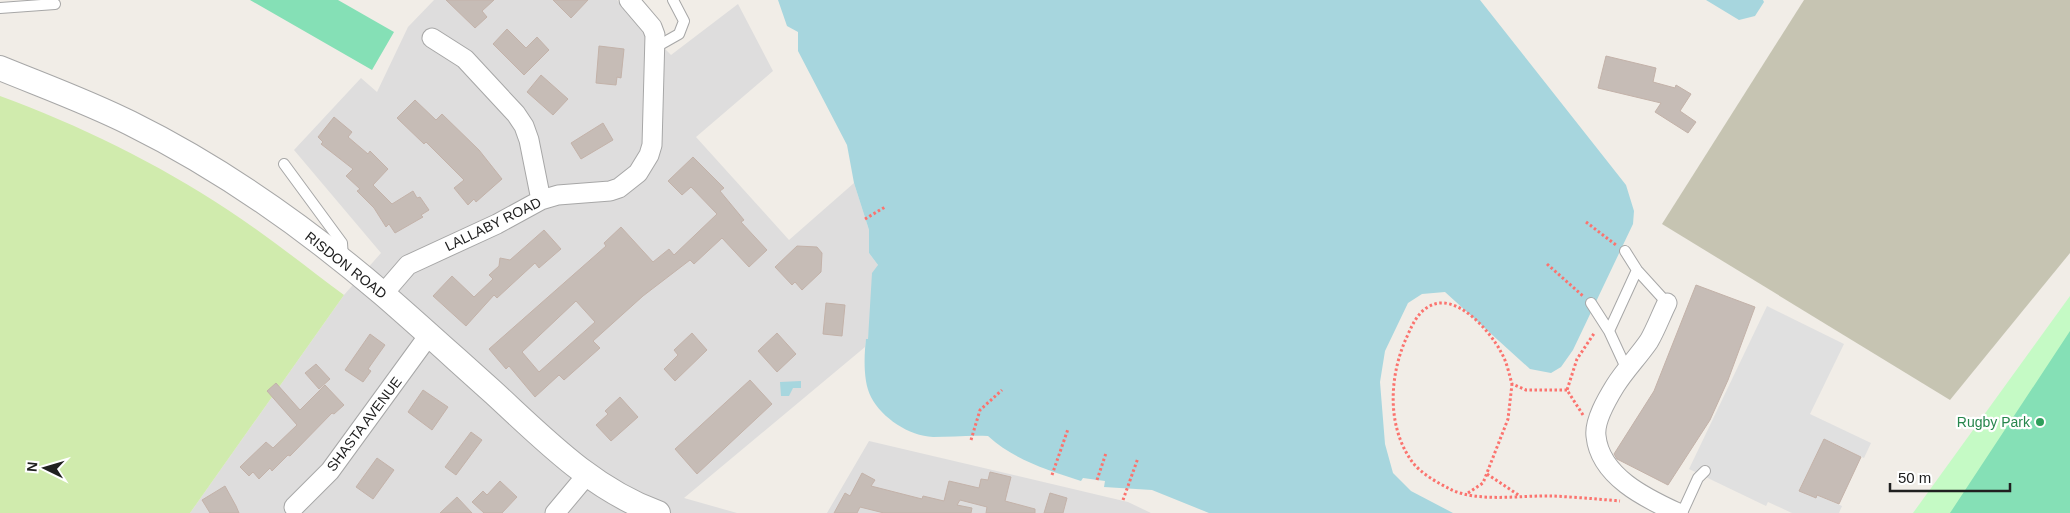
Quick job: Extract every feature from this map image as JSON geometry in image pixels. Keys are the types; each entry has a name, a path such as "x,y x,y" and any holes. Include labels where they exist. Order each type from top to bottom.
{"street":[{"name":"LALLABY ROAD","path":"383,294 408,265 497,224 541,200 558,195 610,191 628,181 644,164 652,145 656,47 652,27 629,0"},
{"path":"432,38 464,59 516,114 529,140 541,200"},
{"name":"RISDON ROAD","path":"0,68 80,100 172,146 214,169 251,194 343,261 383,294 586,476 641,507 658,513"},
{"path":"1667,303 1650,340 1614,387 1602,412 1596,434 1602,458 1616,476 1655,503 1678,513"},
{"name":"SHASTA AVENUE","path":"294,507 330,470 429,335"},
{"path":"554,513 586,476"}],"lane":[{"path":"656,47 679,34 684,20 673,0"},
{"path":"0,8 55,4"},
{"path":"284,164 342,243 343,261"},
{"path":"1625,252 1637,270 1667,303"},
{"path":"1609,331 1637,270"},
{"path":"1592,303 1609,331 1627,370"},
{"path":"1682,513 1698,478 1705,471"}],"path":[{"path":"865,219 885,207"},
{"path":"1586,222 1625,252"},
{"path":"1547,264 1592,303"},
{"path":"1468,493 1483,483 1487,474 1508,419 1512,384 1502,354 1494,341 1464,311 1448,302 1437,303 1428,306 1413,323 1396,362 1392,385 1394,413 1402,445 1414,464 1452,490 1488,497 1552,496 1655,503"},
{"path":"1567,390 1578,359 1603,320"},
{"path":"1512,384 1526,390 1567,390"},
{"path":"971,440 980,410 1002,390"},
{"path":"1567,390 1596,434"},
{"path":"1052,476 1068,429"},
{"path":"1097,480 1106,453"},
{"path":"1124,500 1138,458"},
{"path":"1487,474 1520,496"}],"shaded area":[{"path":"434,0 617,0 671,55 738,4 773,71 696,137 789,240 854,183 869,230 869,253 878,265 868,339 866,340 865,347 684,498 737,513 190,513 344,295 381,253 294,150 361,78 377,92 408,27"},
{"path":"1804,0 2070,0 2070,253 1950,400 1662,224"},
{"path":"1767,306 1844,344 1810,414 1871,443 1864,458 1824,439 1799,490 1815,498 1817,495 1842,506 1839,513 1792,513 1768,502 1766,506 1689,469"},
{"path":"869,441 1128,502 1151,513 827,513"}],"green space":[{"path":"250,0 338,0 394,32 372,70"},
{"path":"0,96 88,132 174,176 243,220 344,295 190,513 0,513"},
{"name":"Rugby Park","path":"2070,296 2070,513 1913,513"},
{"name":"Rugby Park","path":"2070,331 2070,513 1950,513"}],"water":[{"path":"778,0 1480,0 1626,185 1634,211 1633,224 1573,350 1561,367 1551,373 1530,369 1445,292 1422,294 1408,303 1385,351 1380,382 1385,444 1393,473 1411,491 1453,513 1209,513 1152,490 1104,487 1105,481 1083,478 1081,481 1020,458 988,436 933,437 915,433 889,419 876,405 868,391 865,377 865,361 872,273 878,265 869,253 869,230 854,183 847,145 798,51 798,32 787,26"},
{"path":"1706,0 1763,0 1764,2 1755,16 1739,20"},
{"path":"801,381 801,388 793,388 789,396 781,396 780,382"}],"building":[{"path":"446,0 494,0 482,11 487,17 475,28"},
{"path":"553,0 588,0 571,18"},
{"path":"507,29 526,48 537,37 549,50 524,75 493,44"},
{"path":"599,46 624,49 621,78 617,77 616,85 596,83"},
{"path":"1606,56 1656,68 1653,82 1675,88 1676,85 1691,94 1680,111 1696,122 1688,133 1655,112 1661,103 1598,88"},
{"path":"541,75 568,99 553,115 527,92"},
{"path":"415,100 436,120 442,114 479,150 502,179 476,202 474,199 468,205 454,188 464,180 426,142 424,144 397,118"},
{"path":"334,117 352,132 348,137 368,154 370,151 388,169 373,185 392,204 413,191 429,210 421,215 423,217 395,233 389,224 386,227 374,208 357,191 360,189 346,176 353,169 321,144 323,142 318,137"},
{"path":"603,123 613,140 581,159 571,143"},
{"path":"693,157 724,188 720,191 744,220 741,222 767,250 749,267 722,238 694,264 690,260 643,296 593,341 600,348 564,380 559,375 535,397 509,366 506,369 489,349 606,246 604,243 621,227 653,262 669,249 674,255 717,214 691,187 682,195 668,181","holes":["576,301 595,322 539,372 522,352"]},
{"path":"544,230 561,249 539,268 535,263 497,298 494,295 466,326 433,296 452,276 474,297 493,279 489,275 499,266 500,258 510,260"},
{"path":"797,246 817,247 822,253 821,272 802,290 795,282 792,285 775,267"},
{"path":"1696,285 1755,307 1728,380 1710,420 1668,485 1617,459 1614,454 1654,391"},
{"path":"826,303 845,305 842,336 823,334"},
{"path":"692,333 707,350 675,381 664,369 678,355 674,350"},
{"path":"777,333 796,354 777,372 758,351"},
{"path":"370,334 385,345 368,369 371,371 363,382 345,370"},
{"path":"316,364 330,379 319,389 305,373"},
{"path":"750,380 772,404 697,474 675,449"},
{"path":"276,383 300,410 325,385 344,405 334,414 332,413 290,456 288,455 272,471 270,468 259,479 253,472 249,476 240,467 266,442 273,448 297,425 267,391"},
{"path":"423,390 448,407 432,430 408,412"},
{"path":"620,397 638,417 611,441 596,425 608,414 605,411"},
{"path":"471,432 482,440 456,475 445,467"},
{"path":"1824,439 1861,457 1839,504 1817,495 1816,498 1799,491"},
{"path":"377,458 394,470 373,499 356,487"},
{"path":"990,472 1011,477 1005,501 1035,509 1035,513 986,513 987,507 960,500 957,505 972,508 971,513 884,513 860,507 857,513 834,513 845,493 850,496 862,473 875,480 871,486 922,499 923,496 944,501 949,481 979,488 981,479 988,480"},
{"path":"500,481 517,497 502,513 484,513 472,502 483,491 487,495"},
{"path":"225,486 239,513 210,513 202,500"},
{"path":"1050,493 1067,498 1063,513 1044,513"},
{"path":"457,497 472,513 440,513"}],"place":[{"name":"Rugby Park","path":"2040,422"}]}
